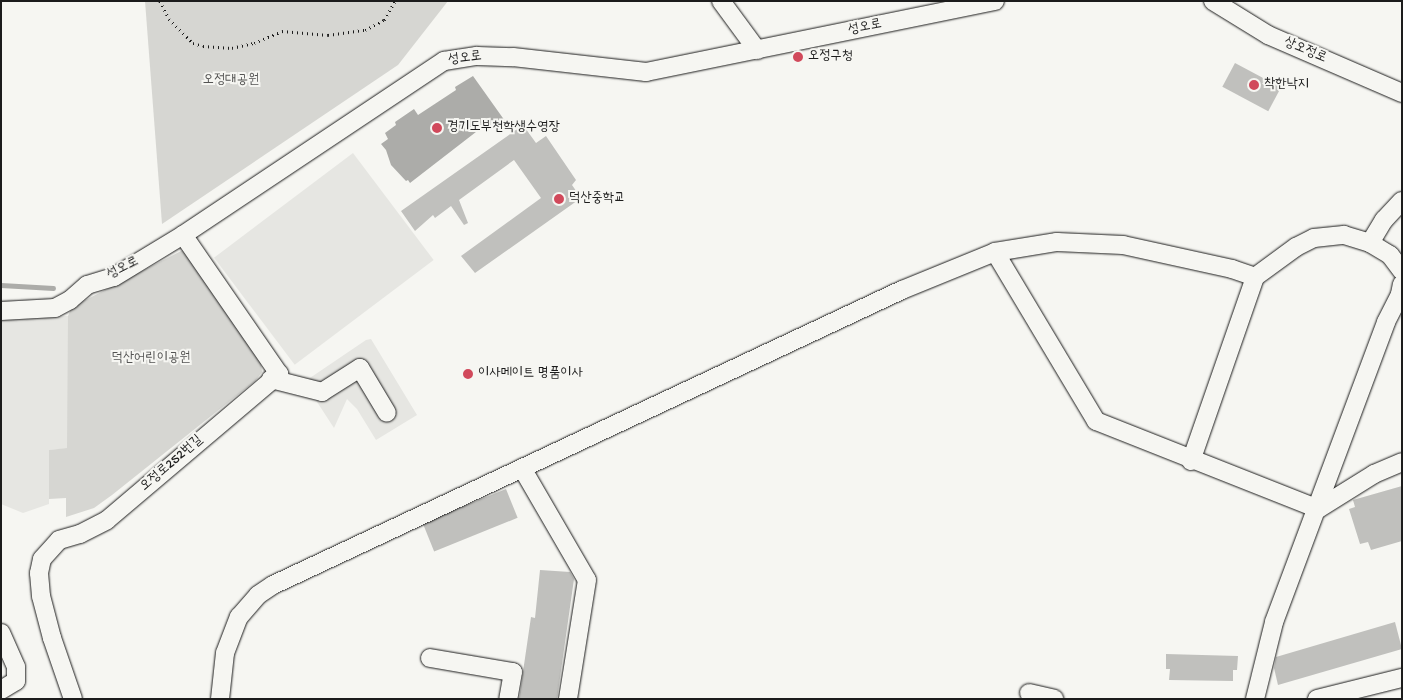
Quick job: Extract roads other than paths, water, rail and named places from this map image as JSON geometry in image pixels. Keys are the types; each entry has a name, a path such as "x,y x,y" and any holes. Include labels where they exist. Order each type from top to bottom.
{"street":[{"path":"721,1 757,50"},
{"name":"성오로","path":"1,311 55,308 70,300 87,285 114,277 183,235 444,60 477,56 513,57 646,72 994,1"},
{"name":"상오정로","path":"1212,1 1268,35 1402,92"},
{"path":"1370,242 1384,220 1402,201"},
{"path":"183,235 278,374 272,379"},
{"path":"1191,460 1256,276 1314,238 1344,235 1370,242 1390,255 1402,270"},
{"path":"220,699 225,653 239,617 258,595 273,585 902,290 995,252 1057,242 1124,245 1256,276"},
{"path":"995,252 1096,421 1318,509"},
{"path":"1255,699 1274,622 1318,509 1394,325 1402,284"},
{"path":"272,379 322,392 360,368 387,413"},
{"name":"오정로252번길","path":"73,699 52,638 41,596 39,573 42,559 59,540 80,534 107,520 272,379"},
{"path":"1318,509 1374,474 1402,462"},
{"path":"522,468 588,580 568,699"},
{"path":"1,633 16,668 16,681 1,690"},
{"path":"430,658 513,672 508,699"},
{"path":"1317,699 1402,678"},
{"path":"1029,693 1054,699"}],"waterway":[{"path":"1,285 53,288"}],"place":[{"name":"오정구청","path":"798,57"},
{"name":"착한낙지","path":"1254,85"},
{"name":"경기도부천학생수영장","path":"437,128"},
{"name":"덕산중학교","path":"559,199"},
{"name":"이사메이트 명품이사","path":"468,374"}],"park label":[{"name":"오정대공원","path":"231,81"},
{"name":"덕산어린이공원","path":"151,359"}]}
